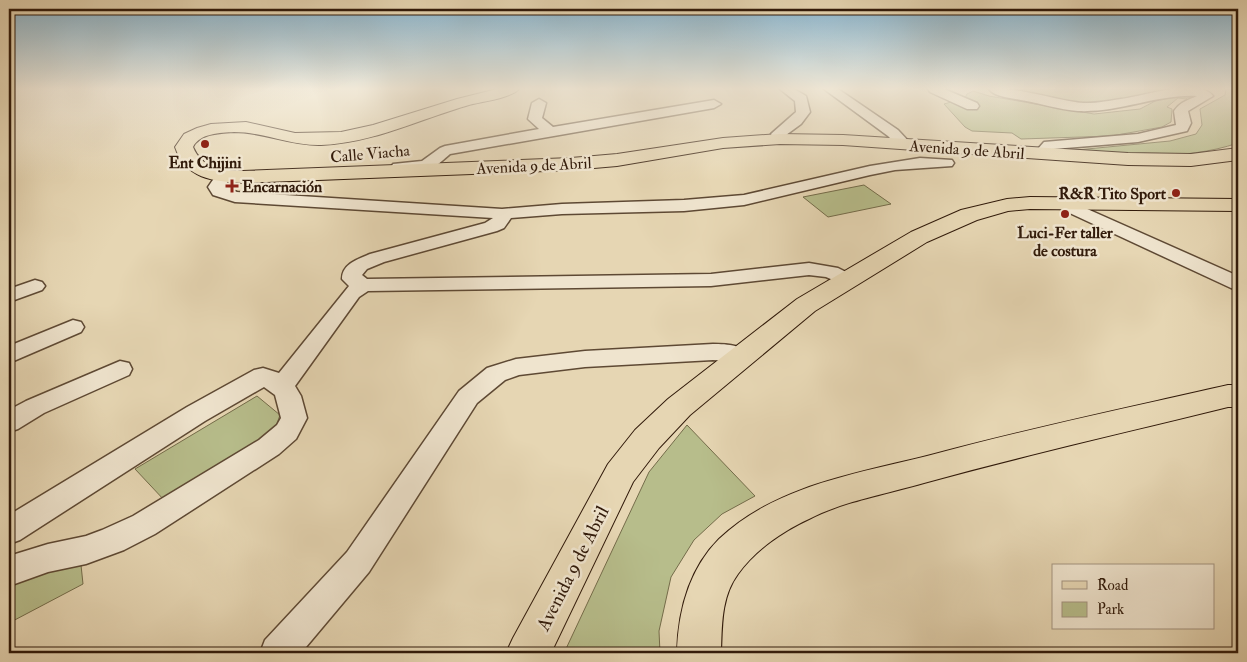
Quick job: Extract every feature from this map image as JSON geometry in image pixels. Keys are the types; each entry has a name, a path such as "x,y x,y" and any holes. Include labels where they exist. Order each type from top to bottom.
{"main road":[{"name":"Avenida 9 de Abril","path":"410,120 360,134 333,139 294,139 255,128 236,127 210,130 190,138 184,147 187,157 202,171 223,177 321,175 571,164 617,160 723,143 780,139 843,140 1045,154 1169,160 1238,154"},
{"name":"Avenida 9 de Abril","path":"528,653 620,474 648,439 679,407 806,305 919,237 969,215 1007,206 1030,203 1068,205 1238,205"},
{"path":"699,653 700,620 704,599 713,578 725,560 762,527 807,503 942,465 1228,396 1238,396"}],"street":[{"path":"536,120 550,132"},
{"name":"Calle Viacha","path":"321,175 341,171 426,165 433,162 441,154 451,150 621,120"},
{"path":"780,139 778,134 797,120"},
{"path":"875,120 894,133 904,145"},
{"path":"1045,154 1044,151 1049,145 1138,138 1182,128 1183,120"},
{"path":"223,177 216,187 219,191 244,198 502,214 550,209 708,204 747,200 897,164 946,163"},
{"path":"1068,205 1238,284"},
{"path":"502,214 502,220 491,227 377,258 360,265 352,274 352,279 363,285 711,280 809,269 831,272 847,280"},
{"path":"283,385 352,293 363,285"},
{"path":"9,296 35,286"},
{"path":"9,355 73,327"},
{"path":"278,653 358,562 468,398 478,387 496,374 516,368 585,359 713,352 727,352 742,358"},
{"path":"9,422 43,403 120,369"},
{"path":"9,531 196,414 263,376 283,385 294,418 287,432 269,448 144,525 113,540 86,550 48,558 9,571"}],"green space":[{"path":"959,120 1171,120 1171,122 1162,127 1111,136 1021,139 1012,133 972,131"},
{"path":"1201,120 1238,120 1238,143 1196,153 1174,155 1131,155 1066,151 1170,141 1196,134 1202,125"},
{"path":"864,185 891,204 828,217 803,197"},
{"path":"257,396 280,415 274,432 165,501 135,469"},
{"path":"687,425 755,496 722,514 694,540 671,577 659,631 660,653 564,653 649,472"},
{"path":"69,562 81,565 83,584 9,623 9,579"}],"place":[{"name":"Ent Chijini","path":"205,144"},
{"name":"Encarnación","path":"232,186"},
{"name":"R&R Tito Sport","path":"1176,193"},
{"name":"Luci-Fer taller de costura","path":"1065,214"}]}
